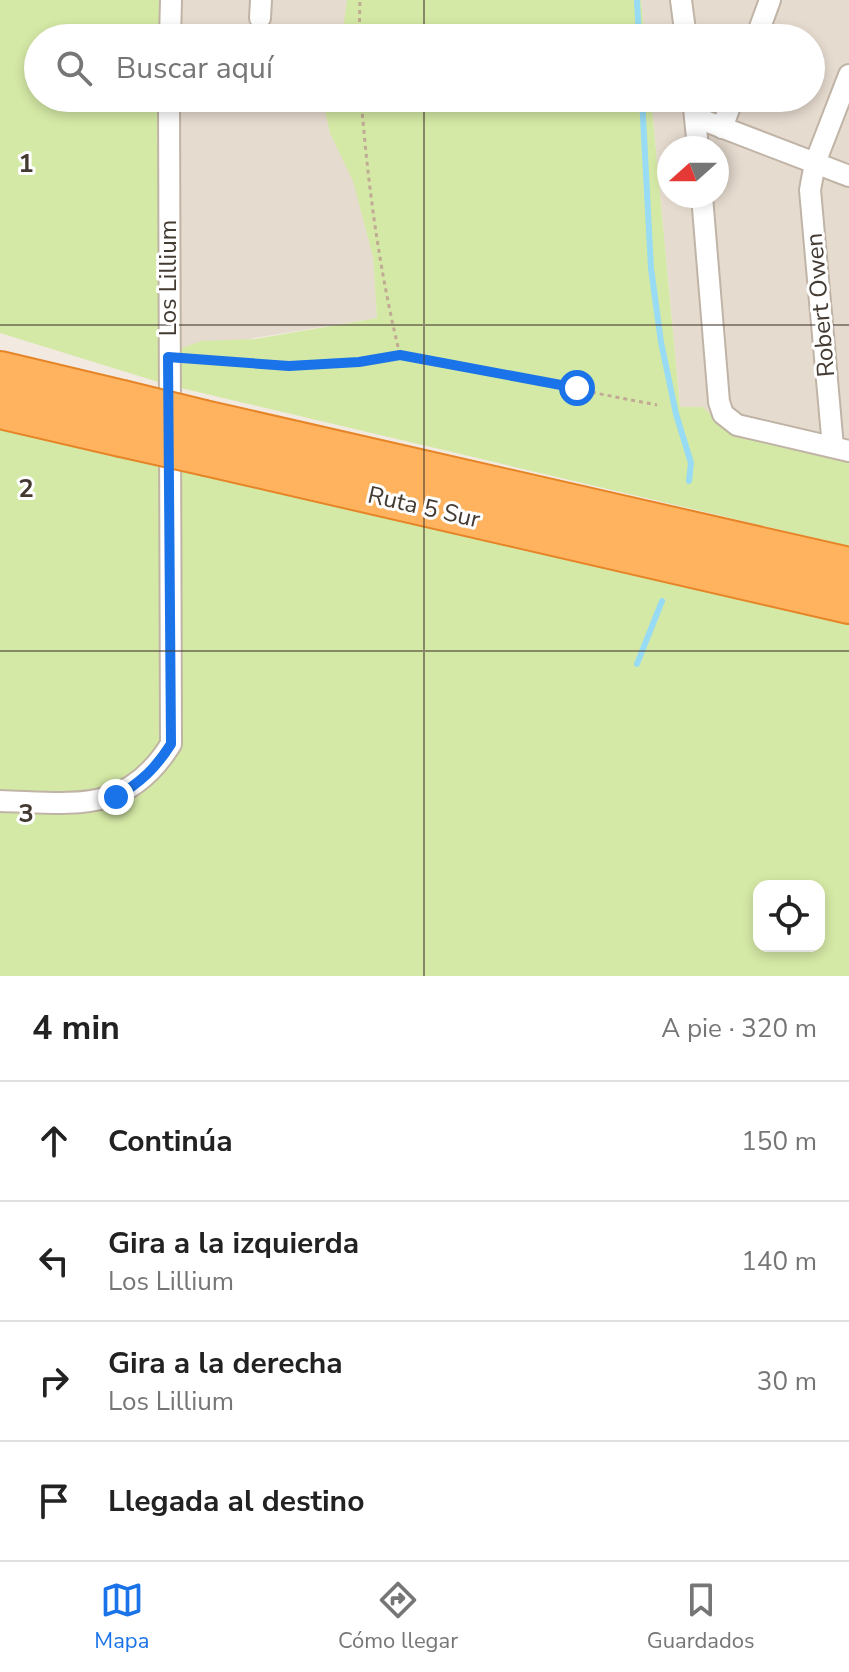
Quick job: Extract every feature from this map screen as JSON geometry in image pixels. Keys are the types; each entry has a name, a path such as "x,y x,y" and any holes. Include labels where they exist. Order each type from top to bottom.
{"highway":[{"name":"Ruta 5 Sur","path":"0,371 122,400 205,438 849,604"},
{"name":"Ruta 5 Sur","path":"0,409 121,437 205,438 849,567"}],"street":[{"path":"170,24 171,0"},
{"path":"681,0 684,24"},
{"path":"761,24 770,0"},
{"name":"Robert Owen","path":"841,449 810,190 815,163 849,75"},
{"name":"Los Lillium","path":"0,801 87,803 116,797 139,783 157,766 171,744 169,112"},
{"path":"694,112 697,136"},
{"path":"700,112 722,128 849,176"},
{"path":"722,128 728,112"},
{"path":"703,208 719,402 723,414 737,425 841,449"}],"path":[{"path":"359,24 360,0"},
{"path":"362,112 369,189 386,299 400,355"},
{"path":"168,357 289,366 359,362 400,355 657,405"}],"shaded area":[{"path":"179,0 357,0 359,24 178,24"},
{"path":"641,0 849,0 849,485 684,448 661,208 729,208 729,136 657,136 657,162 652,112 825,112 825,24 644,24"},
{"path":"176,112 364,112 377,318 168,352"}],"green space":[{"path":"0,0 179,0 178,24 24,24 24,112 176,112 169,353 201,341 255,339 377,318 373,257 353,181 330,133 325,112 652,112 657,208 661,208 680,407 703,407 731,435 849,463 849,546 168,385 0,333"},
{"path":"347,0 641,0 644,24 344,24"},
{"path":"0,419 849,619 849,976 0,976"}],"waterway":[{"path":"637,0 638,24"},
{"path":"643,112 651,268 661,342 676,414 691,463 689,481"},
{"path":"637,664 662,601"}],"route":[{"path":"116,797 139,783 157,766 171,744 168,357 289,366 359,362 400,355 577,388"}]}
